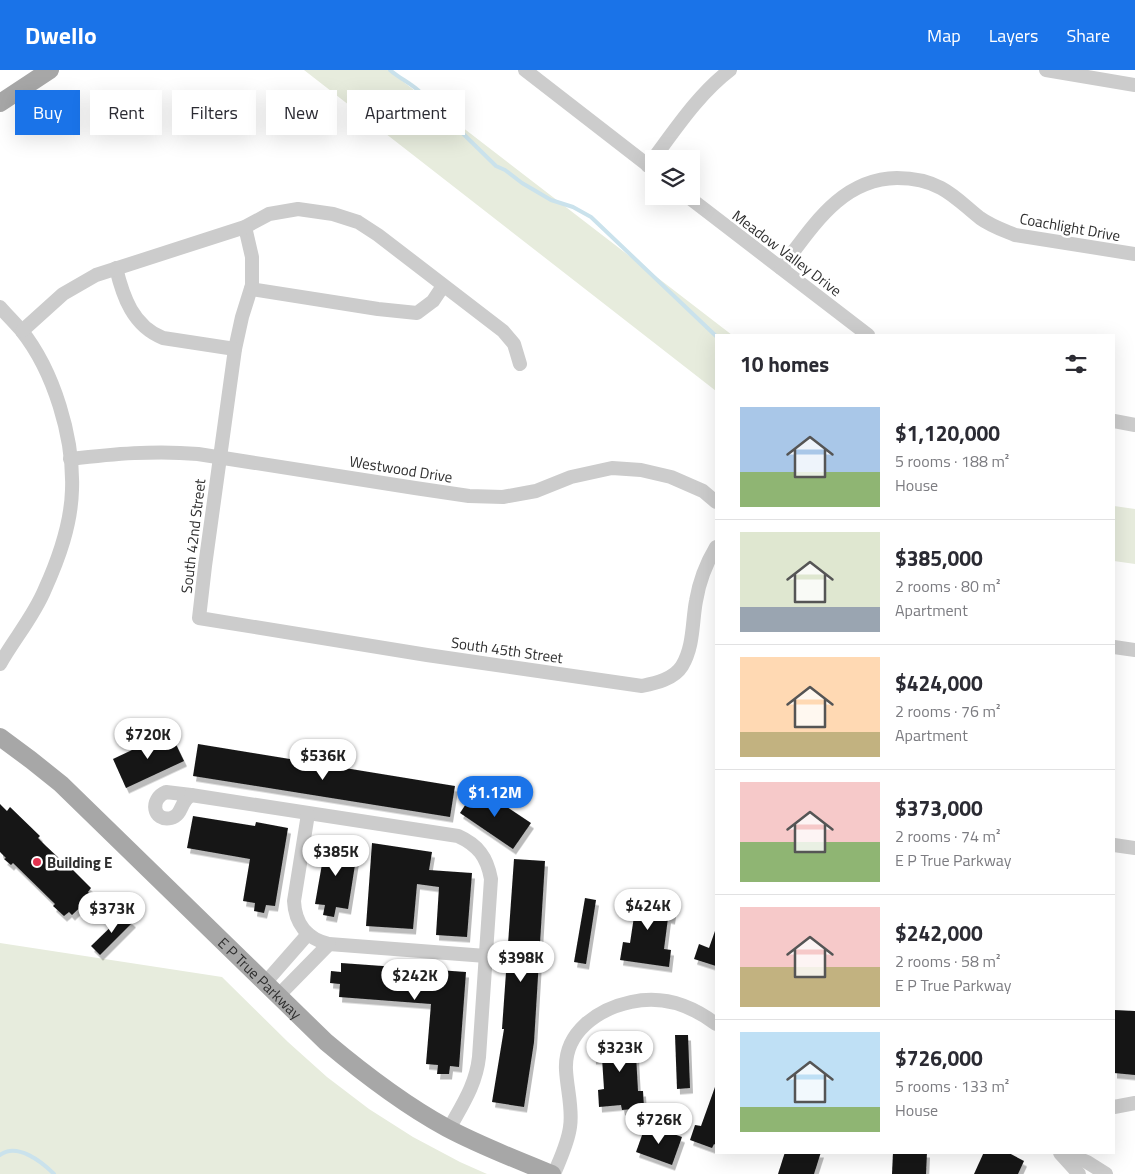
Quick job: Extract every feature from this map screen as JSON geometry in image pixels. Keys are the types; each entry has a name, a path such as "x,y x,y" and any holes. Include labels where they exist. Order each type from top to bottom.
{"main road":[{"path":"0,103 50,70"},
{"name":"E P True Parkway","path":"0,737 61,784 326,1042 370,1078 449,1129 553,1174"}],"street":[{"path":"524,70 645,163"},
{"path":"664,150 701,98 730,70"},
{"path":"1046,70 1135,82"},
{"name":"Coachlight Drive","path":"781,268 821,216 841,197 863,185 889,178 923,181 939,187 954,196 981,219 996,228 1015,234 1135,254"},
{"name":"Meadow Valley Drive","path":"699,205 867,334"},
{"path":"22,331 63,294 96,275 245,227 269,214 298,210 333,214 365,226 503,331 514,344 520,364"},
{"name":"South 42nd Street","path":"199,618 235,349 251,289 252,263 245,227"},
{"path":"116,268 128,306 144,328 163,338 235,349"},
{"path":"251,289 378,309 417,313 433,301 443,286"},
{"path":"0,307 22,331 48,376 56,395 64,417 72,490 62,547 44,592 0,664"},
{"path":"1115,421 1135,424"},
{"name":"Westwood Drive","path":"70,459 135,452 168,451 220,457 470,496 503,497 536,491 571,477 612,468 641,470 671,477 703,491 715,501"},
{"name":"South 45th Street","path":"199,618 427,655 642,686 663,681 682,667 691,642 696,600 710,557 715,549"},
{"path":"1115,647 1135,650"},
{"path":"191,796 458,836 478,848 489,867 491,879 477,1074 449,1129"},
{"path":"308,814 294,900 298,922 308,934 321,942 329,944 486,956"},
{"path":"1115,845 1135,848"},
{"path":"265,983 308,934"},
{"path":"278,996 329,944"},
{"path":"553,1174 570,1128 566,1067 568,1053 572,1043 585,1024 607,1009 630,1002 652,999 680,1004 693,1009 715,1023"},
{"path":"1115,1107 1135,1103"},
{"path":"1063,1154 1079,1174"},
{"path":"1066,1154 1087,1162 1106,1174"}],"shaded area":[{"path":"304,70 388,70 414,90 347,90 347,104 337,96 337,90 330,90"},
{"path":"465,129 731,334 715,334 715,390 387,135 465,135"},
{"path":"1115,506 1135,509 1135,564 1115,561"},
{"path":"0,943 222,977 288,1042 327,1077 369,1109 413,1137 487,1174 0,1174"}],"building":[{"path":"170,732 184,761 126,788 113,759"},
{"path":"198,744 455,786 450,817 193,776"},
{"path":"477,787 531,823 513,849 460,813"},
{"name":"Building E","path":"0,804 7,811 10,807 40,836 38,838 91,888 88,892 92,896 72,915 69,912 64,916 53,906 55,904 13,863 11,865 4,859 6,858 0,852"},
{"path":"193,816 255,826 256,822 288,828 275,906 266,905 264,913 254,911 255,903 243,901 250,859 187,848"},
{"path":"326,841 358,846 348,909 336,907 334,917 323,915 325,905 315,904"},
{"path":"372,843 432,852 429,870 472,873 467,937 436,935 439,887 417,884 413,929 366,926"},
{"path":"514,859 545,861 534,1042 524,1107 492,1102 504,1029 502,1029"},
{"path":"631,891 655,895 654,900 674,904 672,919 668,918 664,949 671,950 669,967 620,960 623,942 630,943 635,910 628,909"},
{"path":"585,898 596,900 586,964 574,962"},
{"path":"124,914 133,922 100,955 91,946"},
{"path":"715,931 715,966 694,959 699,944 709,948"},
{"path":"341,963 466,972 459,1067 450,1066 449,1074 437,1074 438,1065 426,1064 431,1004 339,997 340,984 330,983 331,971 341,972"},
{"path":"1115,1010 1135,1011 1135,1075 1115,1073"},
{"path":"675,1035 688,1035 690,1088 677,1089"},
{"path":"641,1038 642,1054 636,1055 638,1091 643,1091 644,1108 622,1110 621,1105 599,1107 598,1090 604,1089 602,1058 593,1059 592,1041"},
{"path":"715,1087 715,1144 712,1148 690,1140 695,1125 701,1126"},
{"path":"646,1124 682,1137 672,1165 636,1152"},
{"path":"784,1154 820,1154 814,1174 778,1174"},
{"path":"893,1154 927,1154 926,1174 892,1174"},
{"path":"983,1154 1011,1154 1024,1161 1018,1174 974,1174"}],"waterway":[{"path":"390,70 418,90"},
{"path":"464,135 496,166 505,170 522,183 551,200 573,207 591,217 715,335"},
{"path":"0,1155 7,1152 21,1152 36,1159 54,1174"}],"place":[{"name":"Building E","path":"37,862"}]}
